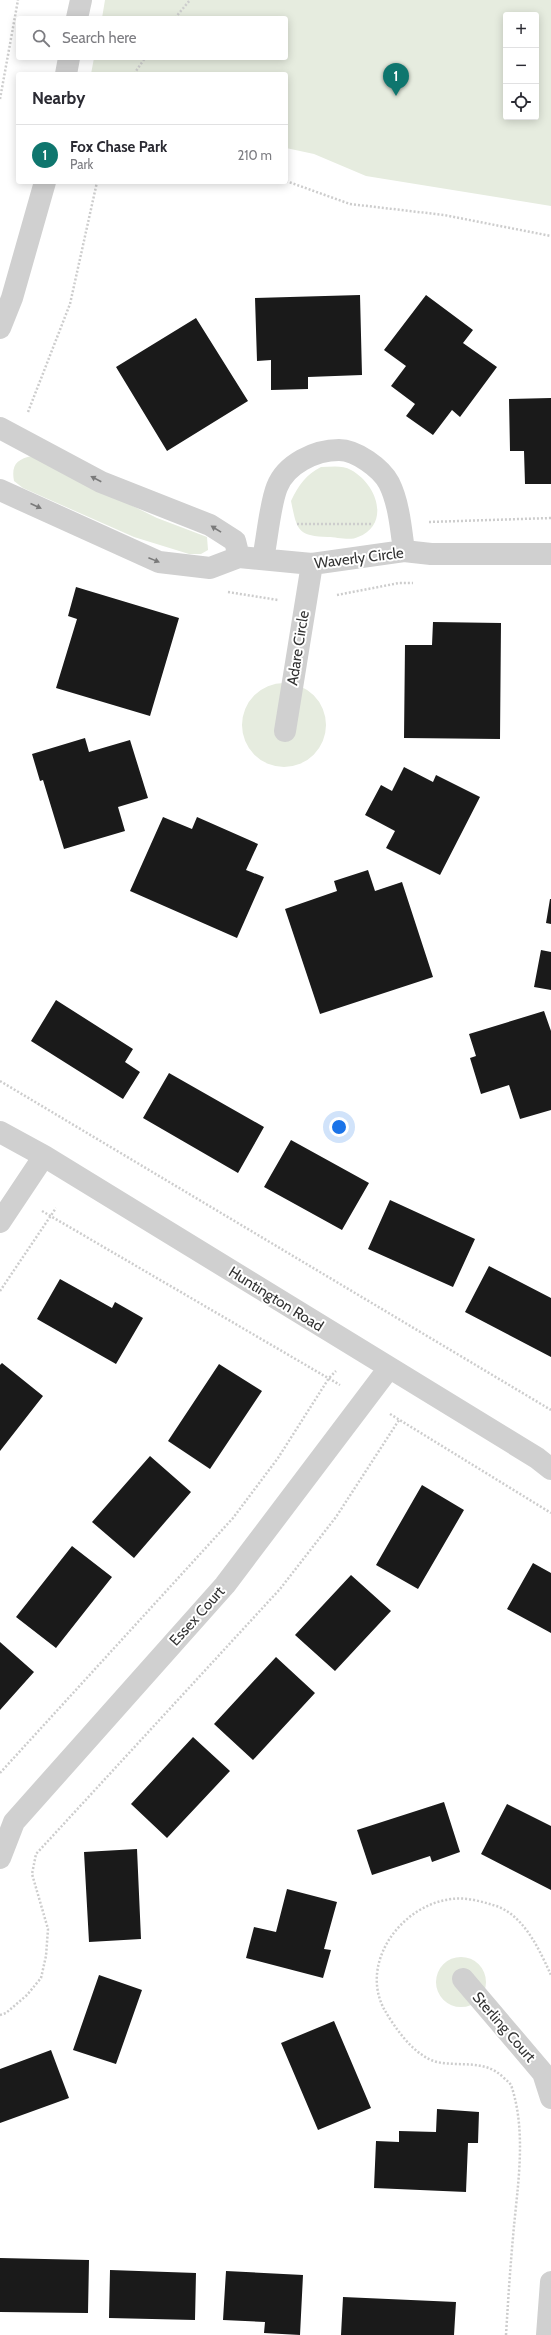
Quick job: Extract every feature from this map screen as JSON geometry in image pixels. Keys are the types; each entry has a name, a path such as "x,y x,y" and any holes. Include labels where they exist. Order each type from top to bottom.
{"street":[{"path":"77,16 81,0"},
{"path":"66,72 70,60"},
{"path":"0,328 12,298 44,184"},
{"path":"9,433 101,482 210,525 235,541 239,557"},
{"path":"263,559 276,488 285,473 308,456 340,450 370,461 388,482 398,514 404,551"},
{"name":"Waverly Circle","path":"0,490 159,562 210,568 239,557 312,564 404,551 431,554 551,554"},
{"name":"Adare Circle","path":"285,731 312,564"},
{"name":"Huntington Road","path":"0,1132 44,1156 537,1458 551,1469"},
{"path":"0,1222 44,1156"},
{"name":"Essex Court","path":"0,1858 14,1822 225,1585 389,1368"},
{"name":"Sterling Court","path":"462,1979 543,2073 551,2098"},
{"path":"547,2335 551,2282"}],"path":[{"path":"0,99 18,0"},
{"path":"177,16 190,0"},
{"path":"135,72 144,60"},
{"path":"288,182 350,204 444,215 551,236"},
{"path":"9,433 70,304 97,184"},
{"path":"0,1081 551,1410"},
{"path":"18,1197 192,1299"},
{"path":"0,1291 52,1217 56,1208"},
{"path":"0,1773 233,1518 278,1458 329,1378 336,1372"},
{"path":"0,2015 6,2013 27,1995 41,1978 46,1956 48,1929 32,1874 36,1854 280,1590 336,1517 399,1420"},
{"path":"506,2335 520,2166 517,2109 511,2085 499,2073 483,2065 436,2062 413,2048 395,2028 383,2006 376,1979 383,1946 398,1927 422,1907 452,1899 478,1901 504,1908 525,1928 551,1975"}],"shaded area":[{"path":"105,0 551,0 551,206 366,176 314,154 288,148 288,72 91,72 94,60 288,60 288,16 102,16"},
{"path":"32,456 157,518 207,537 208,550 201,554 189,554 134,537 23,488 14,481 14,467 22,459"},
{"path":"321,467 348,468 360,476 368,485 377,504 377,514 374,523 368,531 358,537 348,539 310,535 300,530 295,519 291,501 303,481 311,473"},
{"path":"284,683 300,686 314,695 323,709 326,725 323,741 314,755 300,764 284,767 268,764 254,755 245,741 242,725 245,709 254,695 268,686"},
{"path":"456,1957 466,1957 479,1964 486,1977 486,1987 479,2000 466,2007 456,2007 447,2003 440,1996 436,1987 436,1977 440,1968 447,1961"}],"building":[{"path":"360,295 362,375 308,377 308,389 271,390 271,360 257,361 255,298"},
{"path":"426,295 473,330 463,343 497,367 460,417 452,410 433,435 406,416 415,404 391,386 406,366 384,350"},
{"path":"196,318 248,401 167,451 116,367"},
{"path":"551,398 551,484 525,484 524,451 510,451 509,399"},
{"path":"76,587 179,618 150,716 56,688 77,619 68,616"},
{"path":"433,622 501,623 500,739 404,738 405,645 432,645"},
{"path":"85,738 89,752 130,740 148,798 118,807 125,831 64,849 43,780 40,781 32,754"},
{"path":"404,767 433,782 436,775 480,797 440,875 386,848 395,831 365,815 381,785 392,791"},
{"path":"163,817 192,829 197,817 258,844 246,870 264,877 237,938 130,891"},
{"path":"368,870 375,891 402,882 433,977 320,1014 285,909 337,891 334,881"},
{"path":"551,899 551,924 546,923"},
{"path":"541,950 551,952 551,990 534,987"},
{"path":"56,1000 133,1049 125,1062 140,1072 123,1099 31,1041"},
{"path":"544,1011 551,1031 551,1110 520,1119 509,1085 481,1094 470,1058 476,1056 469,1034"},
{"path":"169,1073 264,1127 238,1173 143,1118"},
{"path":"291,1140 369,1183 342,1230 264,1187"},
{"path":"390,1200 475,1239 453,1287 368,1249"},
{"path":"489,1266 551,1298 551,1357 465,1312"},
{"path":"60,1279 112,1308 115,1302 143,1318 116,1364 37,1319"},
{"path":"2,1363 43,1396 0,1451 0,1365"},
{"path":"219,1364 262,1391 210,1469 168,1441"},
{"path":"150,1456 191,1492 134,1558 92,1522"},
{"path":"422,1485 464,1510 418,1589 376,1565"},
{"path":"72,1546 112,1577 56,1648 16,1617"},
{"path":"533,1563 551,1573 551,1633 507,1609"},
{"path":"351,1575 391,1611 335,1671 295,1635"},
{"path":"0,1642 34,1672 0,1710"},
{"path":"276,1657 315,1693 253,1760 214,1724"},
{"path":"193,1737 230,1771 167,1838 131,1804"},
{"path":"444,1802 460,1852 432,1862 430,1856 372,1875 357,1830"},
{"path":"507,1804 551,1826 551,1890 481,1854"},
{"path":"137,1849 141,1939 89,1942 84,1852"},
{"path":"287,1889 337,1902 324,1949 331,1950 323,1978 246,1958 254,1927 276,1932"},
{"path":"99,1975 142,1990 116,2064 73,2050"},
{"path":"334,2021 371,2108 318,2130 281,2043"},
{"path":"51,2050 69,2098 0,2123 0,2069"},
{"path":"437,2109 479,2112 478,2143 468,2143 466,2192 374,2188 376,2141 399,2142 399,2131 436,2132"},
{"path":"0,2258 89,2260 88,2313 0,2312"},
{"path":"110,2270 196,2273 195,2320 109,2318"},
{"path":"226,2271 303,2275 300,2335 264,2333 265,2322 223,2320"},
{"path":"343,2297 456,2302 454,2335 341,2335"}],"place":[{"name":"Fox Chase Park","path":"396,96"}]}
